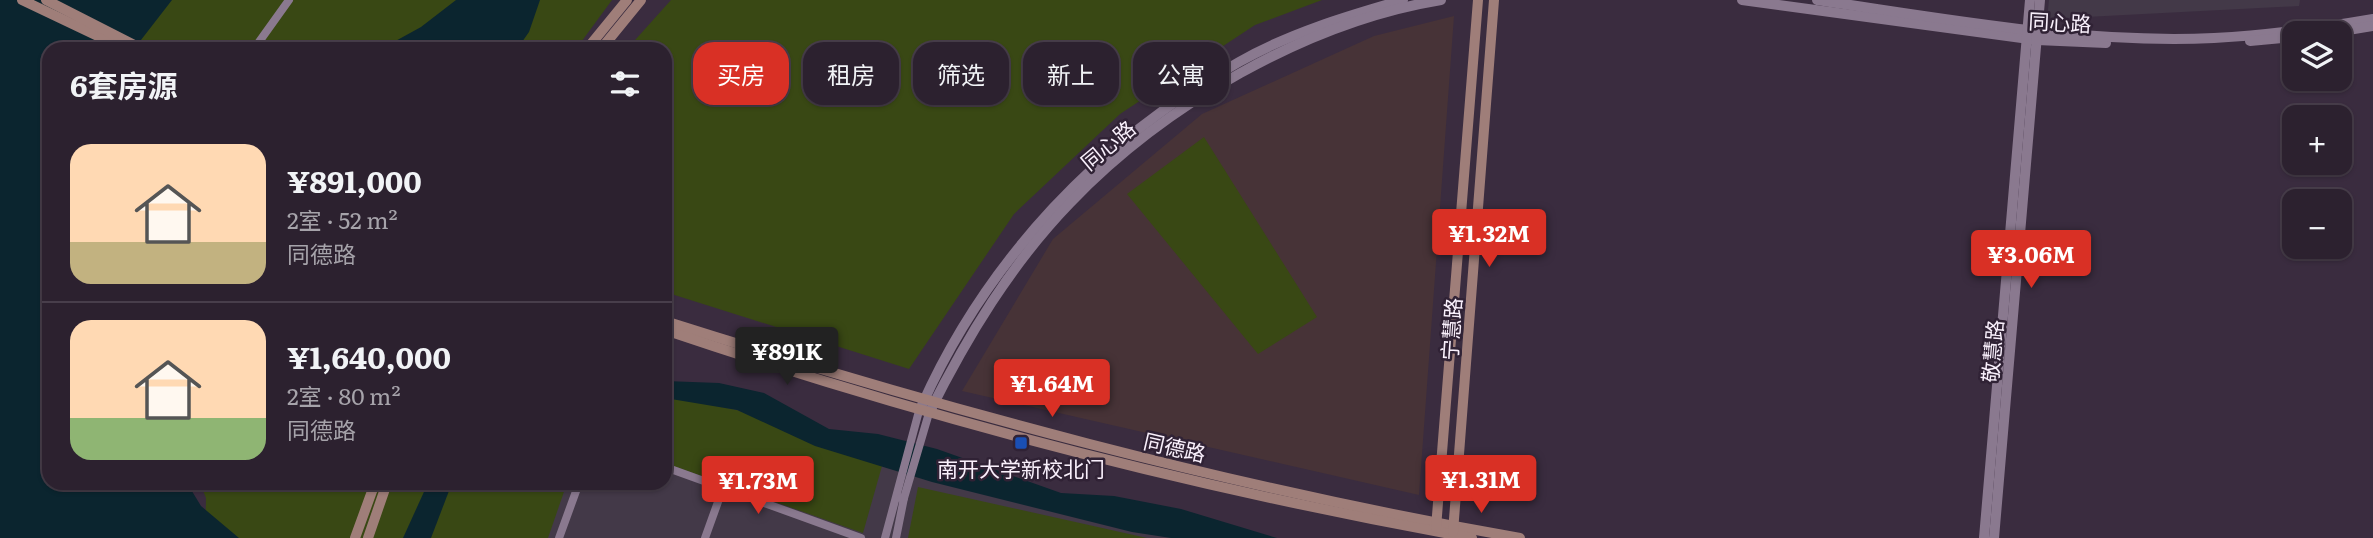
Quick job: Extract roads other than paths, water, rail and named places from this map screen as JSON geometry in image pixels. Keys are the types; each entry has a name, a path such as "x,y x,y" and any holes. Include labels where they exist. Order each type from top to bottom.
{"main road":[{"path":"22,0 110,42"},
{"path":"46,0 128,42"},
{"path":"593,42 627,0"},
{"path":"607,42 642,0"},
{"name":"宁慧路","path":"1436,527 1478,0"},
{"name":"宁慧路","path":"1453,530 1494,0"},
{"name":"同德路","path":"672,323 926,407"},
{"name":"同德路","path":"672,332 926,407 1436,527 1520,538"},
{"path":"355,538 372,490"},
{"path":"368,538 385,490"},
{"name":"同德路","path":"1453,530 1472,538"}],"street":[{"path":"259,42 289,0"},
{"name":"同心路","path":"926,407 961,330 998,275 1062,199 1106,155 1145,123 1240,61 1329,22 1403,0"},
{"name":"同心路","path":"926,407 968,338 1030,249 1070,203 1111,164 1214,88 1285,51 1374,17 1441,0"},
{"name":"同心路","path":"1742,0 2032,35 2174,44 2282,38"},
{"name":"同心路","path":"1817,0 2032,35 2214,38 2373,19"},
{"name":"敬慧路","path":"1994,538 2032,35 2030,0"},
{"name":"敬慧路","path":"1984,538 2032,35 2040,0"},
{"path":"2352,29 2373,26"},
{"path":"885,538 926,407"},
{"path":"672,470 861,538"},
{"path":"705,538 723,488"},
{"path":"559,538 576,490"},
{"path":"896,538 899,497"}],"water":[{"path":"0,0 172,0 139,42 42,42 42,490 191,490 201,506 239,538 0,538"},
{"path":"456,0 540,0 529,32 522,42 394,42 421,27"},
{"path":"672,381 719,383 764,393 829,429 878,434 937,449 1061,493 1114,496 1181,509 1277,538 1171,538 1132,532 932,482 815,446 737,410 672,399"},
{"path":"425,490 449,490 431,538 403,538"}],"place":[{"name":"南开大学新校北门","path":"1021,443"}]}
